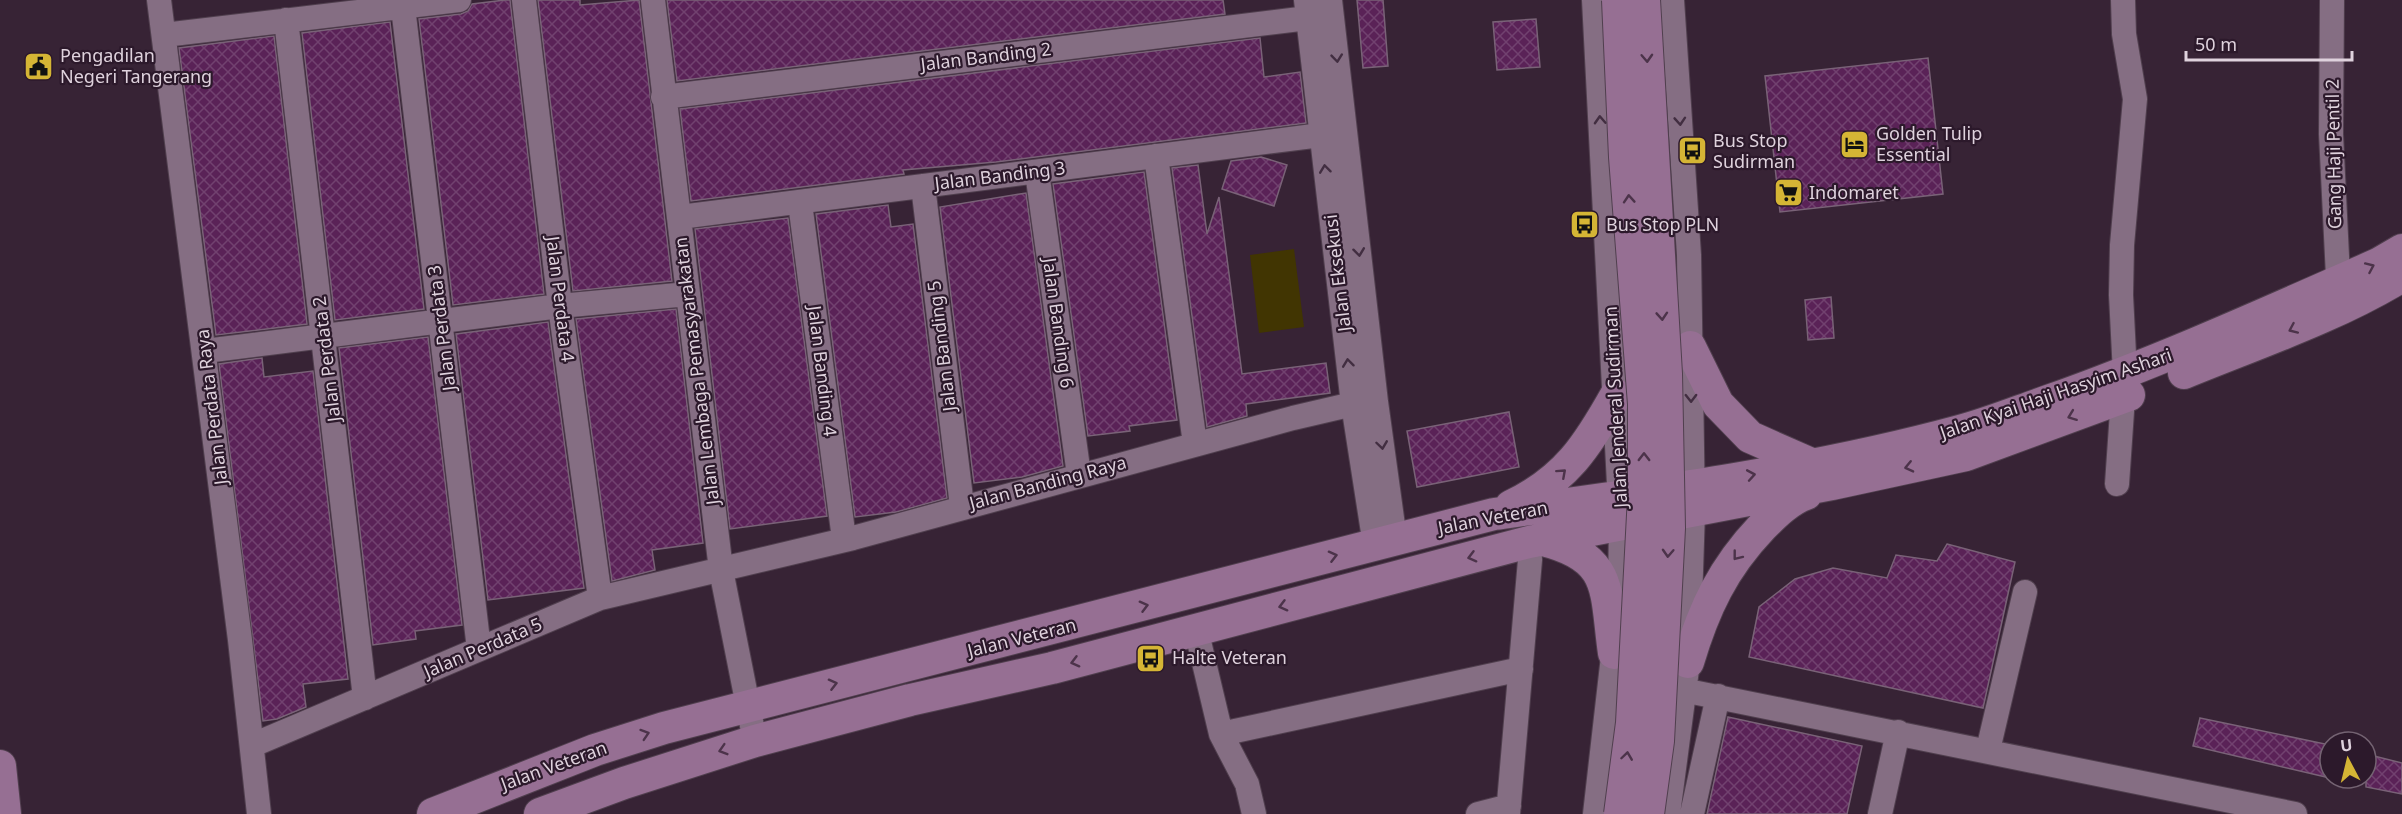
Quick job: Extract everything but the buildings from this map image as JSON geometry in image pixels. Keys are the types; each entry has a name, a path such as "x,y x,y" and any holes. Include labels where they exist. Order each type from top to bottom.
{"main road":[{"name":"Jalan Jenderal Sudirman","path":"1618,0 1625,157 1644,404 1644,496 1632,723 1620,814"},
{"path":"1644,0 1666,374 1670,528 1658,741 1648,814"},
{"name":"Jalan Kyai Haji Hasyim Ashari","path":"1621,510 1822,474 1966,455 2338,295 2402,250"},
{"name":"Jalan Kyai Haji Hasyim Ashari","path":"2338,295 2378,291 2402,276"},
{"path":"1686,676 1700,621 1725,571 1747,544 1822,474 1750,437 1718,404 1690,347"},
{"path":"1494,514 1528,498 1569,466 1586,447 1616,394"},
{"name":"Jalan Veteran","path":"433,814 595,750 746,706 1097,619 1494,514 1621,510"},
{"name":"Jalan Veteran","path":"540,814 624,783 755,741 910,699 1196,630 1535,541 1621,510"},
{"path":"1535,541 1569,546 1585,555 1596,567 1604,586 1613,667"},
{"path":"1097,619 1108,652"},
{"path":"0,766 5,814"}],"street":[{"name":"Jalan Perdata Raya","path":"159,0 205,351 253,745 259,814"},
{"path":"164,35 459,0"},
{"name":"Jalan Perdata 4","path":"524,0 560,306 600,598"},
{"name":"Jalan Lembaga Pemasyarakatan","path":"653,0 721,570 746,706 755,741"},
{"name":"Jalan Eksekusi","path":"1330,0 1365,403"},
{"name":"Jalan Jenderal Sudirman","path":"1594,0 1621,510 1620,595 1595,814"},
{"path":"1668,814 1686,676 1693,498 1689,255 1672,0"},
{"path":"2117,484 2124,386 2122,255 2135,99 2124,40 2123,0"},
{"name":"Gang Haji Pentil 2","path":"2332,0 2331,134 2338,295"},
{"name":"Jalan Perdata 3","path":"403,7 442,321 479,649"},
{"name":"Jalan Banding 2","path":"663,97 1307,9"},
{"name":"Jalan Eksekusi","path":"1307,9 1321,135 1365,403 1385,543"},
{"name":"Jalan Perdata 2","path":"286,20 325,336 365,698"},
{"name":"Jalan Banding 3","path":"680,217 1321,135"},
{"path":"1156,156 1195,444"},
{"name":"Jalan Banding 6","path":"1037,172 1079,475"},
{"name":"Jalan Banding 5","path":"923,186 962,506"},
{"name":"Jalan Banding 4","path":"800,203 844,540"},
{"path":"1608,262 1617,274 1627,281 1643,283 1671,274 1689,255"},
{"path":"205,351 560,306 688,294"},
{"name":"Jalan Banding Raya","path":"721,570 844,540 1195,444 1365,403"},
{"path":"1478,814 1509,810 1530,560 1535,541"},
{"name":"Jalan Perdata 5","path":"253,745 600,598 721,570"},
{"path":"1988,750 2025,592"},
{"path":"1196,630 1221,734 1247,784 1254,814"},
{"path":"1613,667 1686,676 1718,696 2295,814"},
{"path":"1221,734 1521,669"},
{"path":"1692,814 1718,696"},
{"path":"1880,814 1898,732"}],"shaded area":[{"path":"1294,249 1304,327 1259,333 1250,255"}],"place":[{"name":"Pengadilan Negeri Tangerang","path":"39,66"},
{"name":"Golden Tulip Essential","path":"1855,144"},
{"name":"Bus Stop Sudirman","path":"1692,151"},
{"name":"Indomaret","path":"1788,193"},
{"name":"Bus Stop PLN","path":"1585,225"},
{"name":"Halte Veteran","path":"1151,658"}]}
